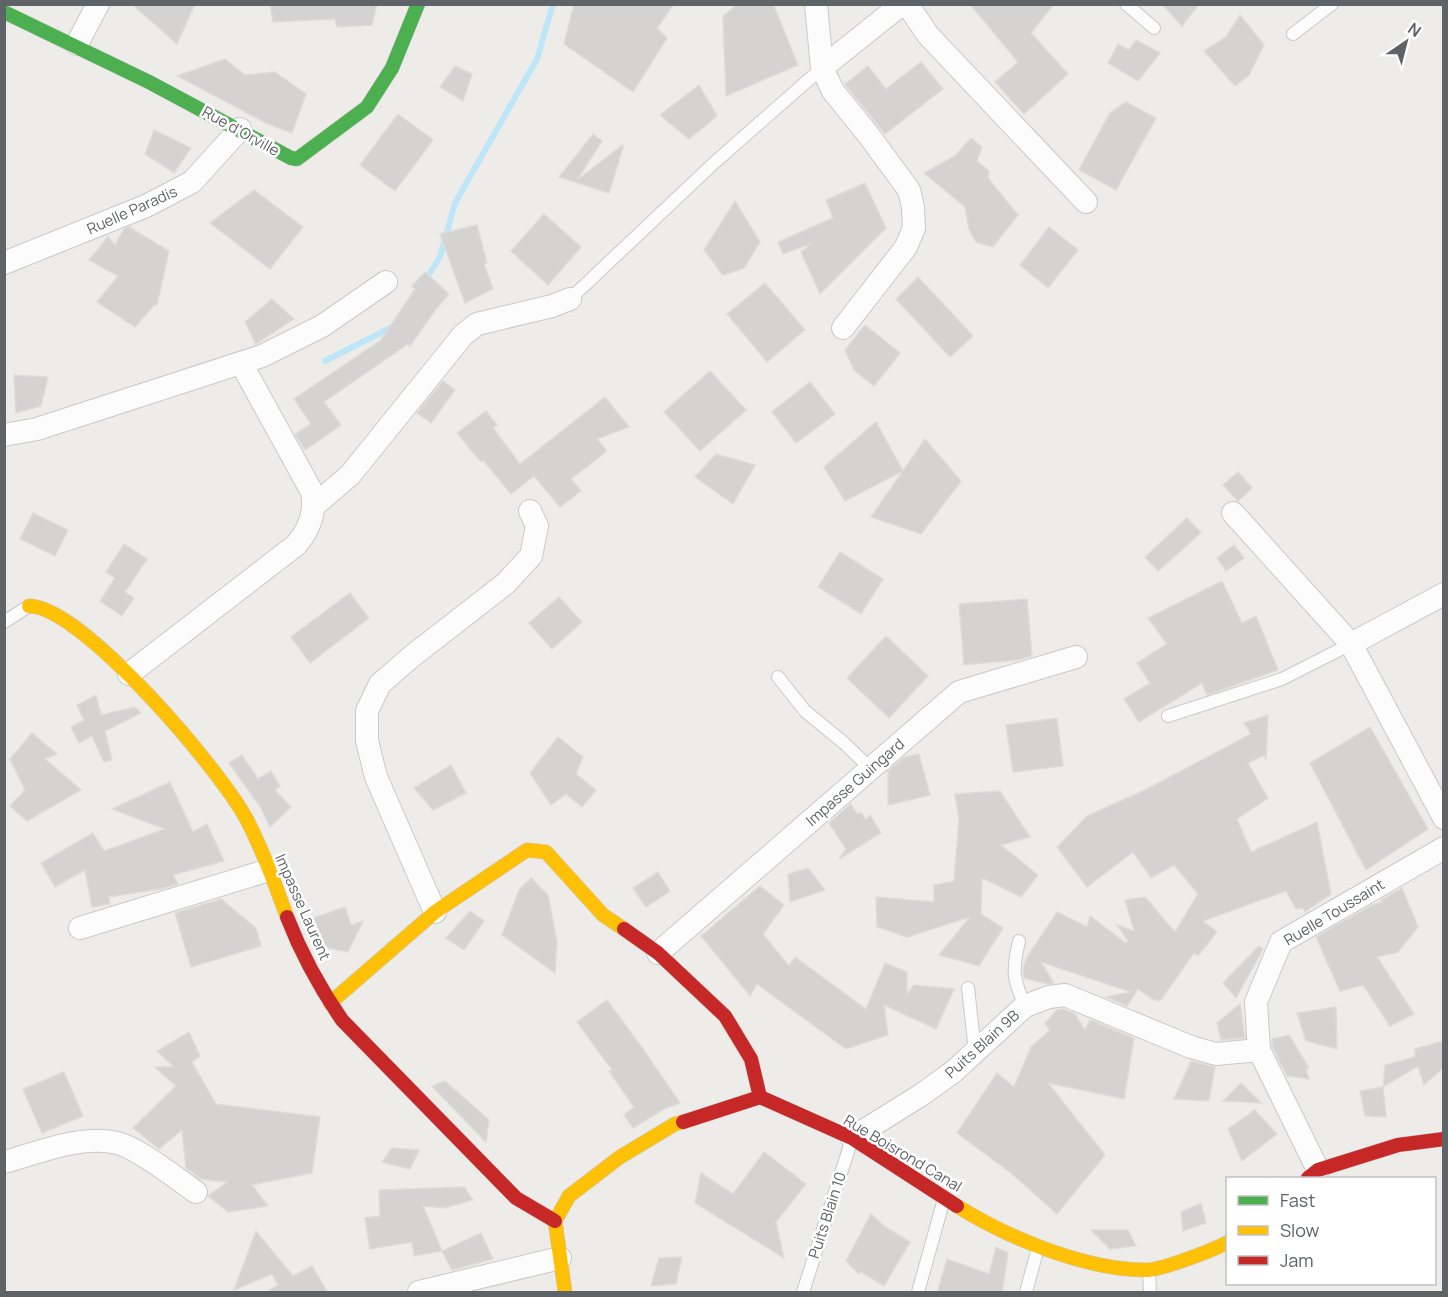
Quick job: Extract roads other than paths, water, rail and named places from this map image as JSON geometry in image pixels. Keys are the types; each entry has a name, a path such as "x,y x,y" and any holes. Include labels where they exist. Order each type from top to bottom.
{"street":[{"path":"77,44 98,4"},
{"name":"Rue d'Orville","path":"4,12 77,44 291,158 297,159 368,107 392,68 418,4"},
{"path":"816,4 822,68 833,91 909,190 913,207 914,228 906,247 843,328"},
{"path":"822,68 904,4 928,35 1086,202"},
{"name":"Ruelle Paradis","path":"4,263 147,206 192,182 240,129"},
{"path":"4,435 37,429 262,356 322,326 386,282"},
{"path":"315,505 351,475 463,335 477,324 552,306 570,299"},
{"path":"129,674 296,545 310,525 315,505 312,492 241,363"},
{"path":"435,912 376,777 367,741 367,711 380,684 505,584 531,556 537,526 530,511"},
{"path":"1233,513 1351,644 1443,818"},
{"path":"1351,644 1443,594"},
{"name":"Impasse Laurent","path":"29,606 40,606 56,614 129,674 205,760 246,818 296,940 330,1003 342,1020 516,1198 555,1221"},
{"name":"Impasse Guingard","path":"658,953 959,692 1076,657"},
{"name":"Ruelle Toussaint","path":"1313,1174 1259,1050 1256,1002 1281,942 1443,848"},
{"path":"330,1003 435,912 527,850 546,852 603,915 658,953 725,1016 751,1059 760,1097 675,1124 620,1156 569,1196 555,1221 565,1293"},
{"path":"80,928 269,870"},
{"name":"Puits Blain 9B","path":"852,1138 945,1078 1025,1006 1049,997 1065,995 1191,1047 1216,1054 1259,1050"},
{"name":"Rue Boisrond Canal","path":"760,1097 852,1138 970,1214 1038,1247 1111,1268 1149,1270 1216,1250 1226,1243"},
{"path":"1313,1174 1398,1145 1443,1139"},
{"path":"4,1162 65,1145 101,1140 120,1143 142,1155 196,1192"},
{"path":"419,1293 561,1258"}],"lane":[{"path":"1126,4 1154,28"},
{"path":"1293,34 1332,4"},
{"path":"570,299 714,163 822,68"},
{"path":"4,622 29,606"},
{"path":"1167,716 1282,679 1351,644"},
{"path":"778,677 805,711 871,769"},
{"path":"1019,941 1015,957 1014,982 1025,1006"},
{"path":"968,988 975,1051"},
{"name":"Puits Blain 10","path":"803,1293 852,1138"},
{"path":"918,1293 944,1198"},
{"path":"1026,1293 1038,1247"},
{"path":"1149,1270 1150,1293"}],"waterway":[{"path":"425,281 440,257 455,203 537,59 553,4"},
{"path":"325,361 394,326"}]}
